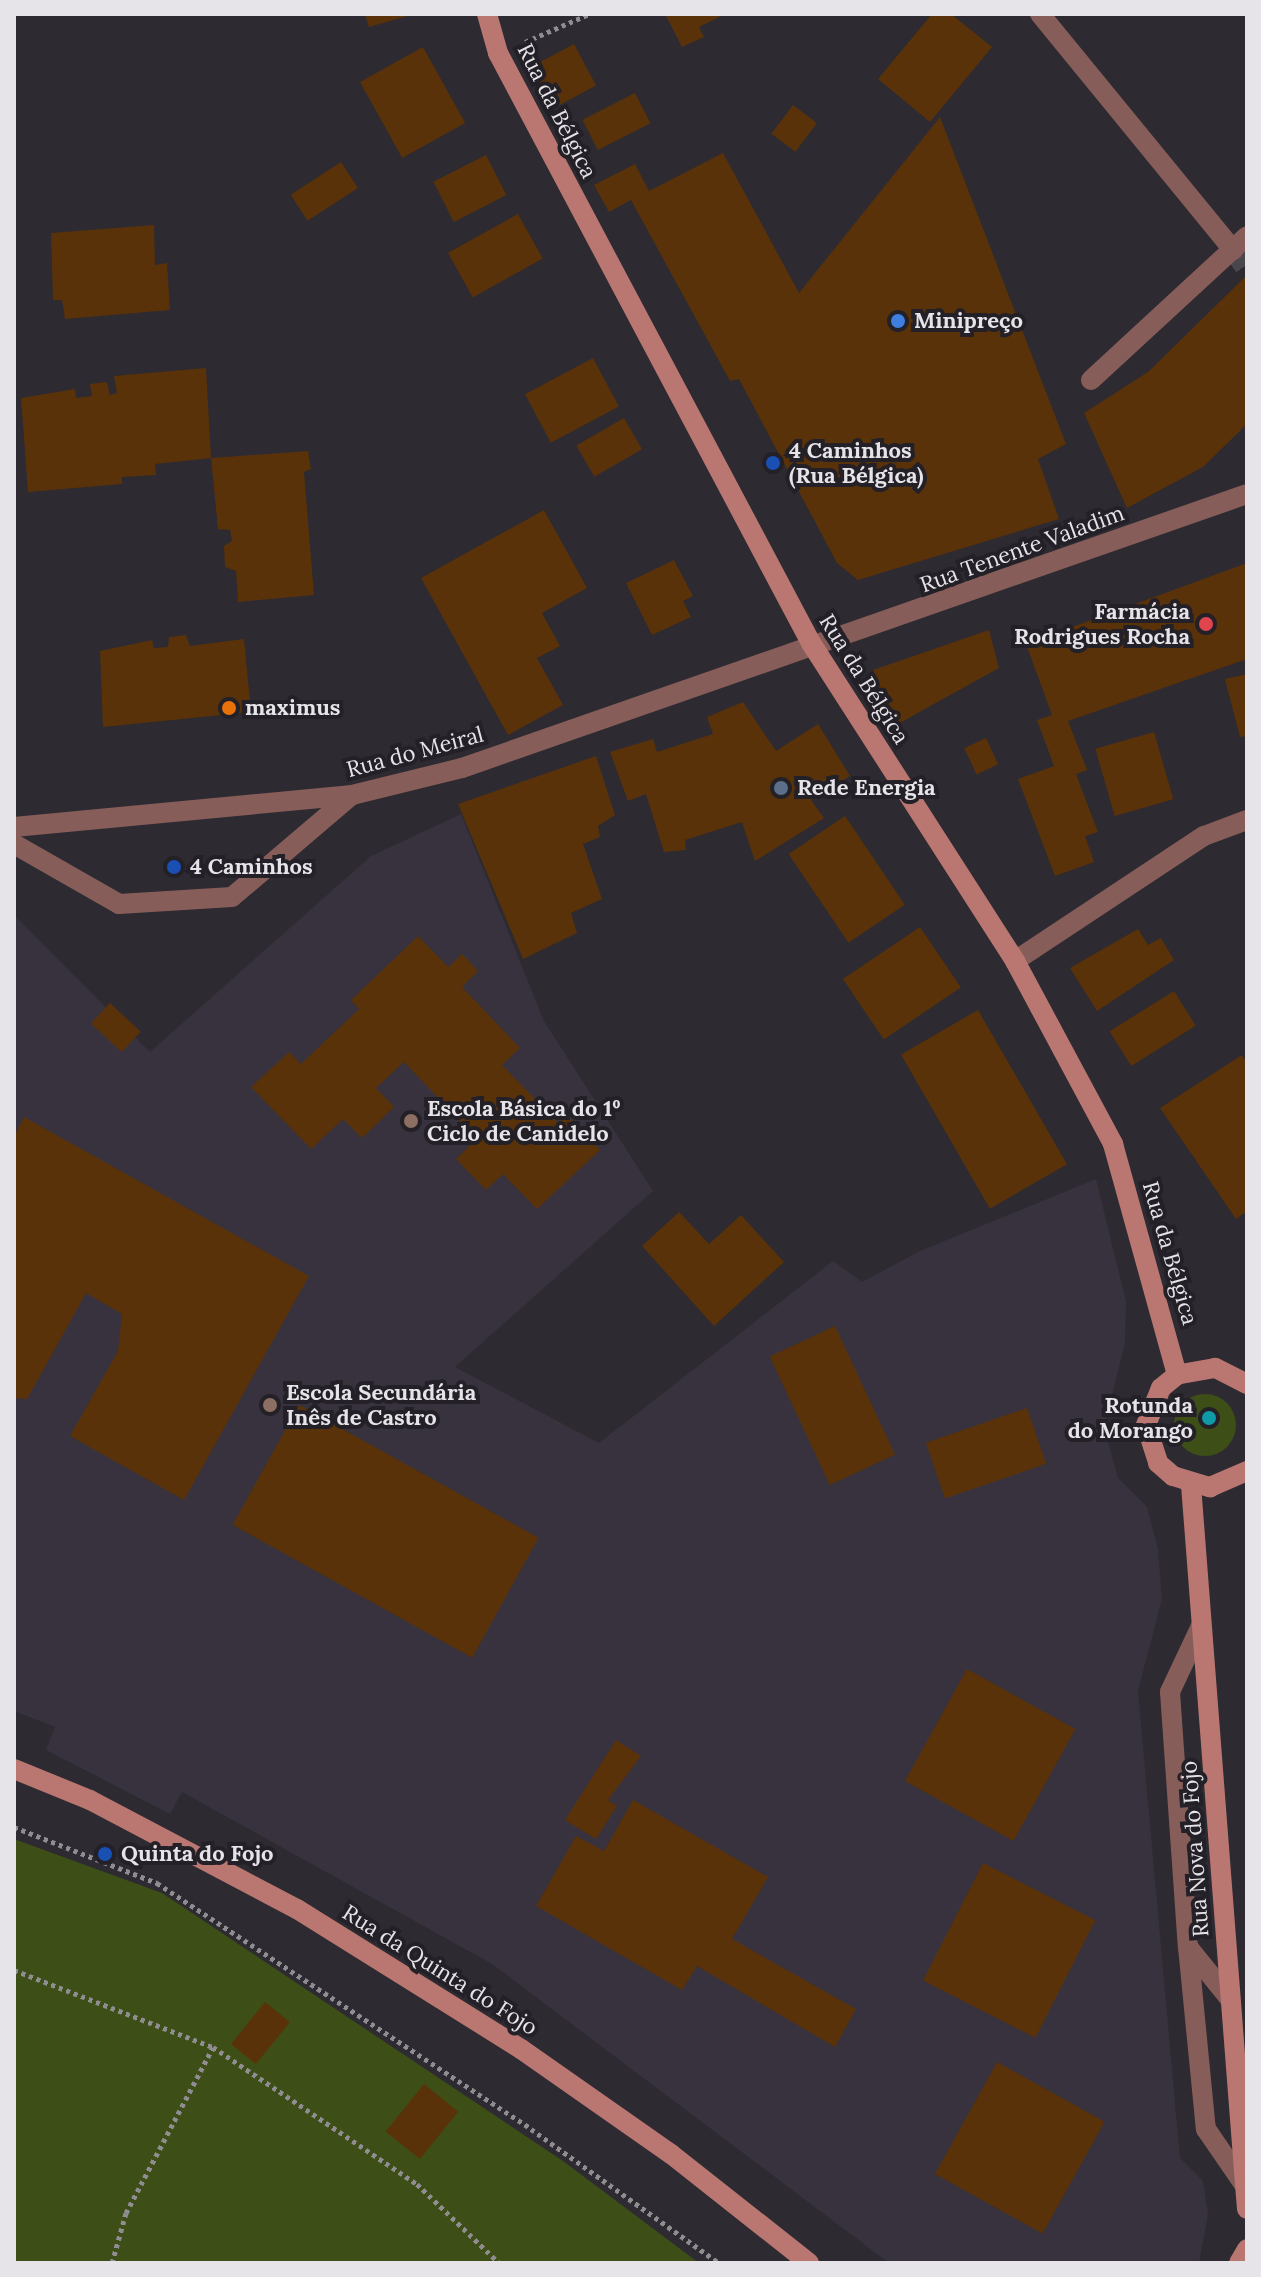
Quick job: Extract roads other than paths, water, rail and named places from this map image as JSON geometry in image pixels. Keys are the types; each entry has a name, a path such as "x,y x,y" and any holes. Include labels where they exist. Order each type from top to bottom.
{"main road":[{"name":"Rua da Bélgica","path":"487,14 498,53 811,643 1015,961 1113,1144 1177,1375"},
{"path":"1247,1384 1215,1368 1177,1375 1151,1405 1149,1444 1158,1463 1191,1485 1229,1483 1247,1471"},
{"name":"Rua Nova do Fojo","path":"1191,1485 1247,2209"},
{"name":"Rua da Quinta do Fojo","path":"14,1769 90,1800 297,1909 521,2049 671,2154 809,2263"},
{"path":"1239,2263 1247,2249"}],"street":[{"path":"1040,14 1240,243 1091,380"},
{"name":"Rua Tenente Valadim","path":"811,643 878,625 1247,494"},
{"name":"Rua do Meiral","path":"14,827 352,795 462,768 811,643"},
{"path":"14,844 119,904 232,897 352,795"},
{"path":"1015,961 1204,836 1247,820"},
{"path":"1201,1626 1170,1692 1188,1947 1206,2129 1245,2186"},
{"path":"1188,1947 1230,1999"}],"tunnel":[{"path":"1233,250 1247,270"}],"place":[{"name":"Minipreço","path":"898,321"},
{"name":"4 Caminhos (Rua Bélgica)","path":"773,463"},
{"name":"Farmácia Rodrigues Rocha","path":"1206,624"},
{"name":"maximus","path":"229,708"},
{"name":"Rede Energia","path":"781,788"},
{"name":"4 Caminhos","path":"174,867"},
{"name":"Escola Básica do 1º Ciclo de Canidelo","path":"411,1121"},
{"name":"Escola Secundária Inês de Castro","path":"270,1405"},
{"name":"Rotunda do Morango","path":"1209,1418"},
{"name":"Quinta do Fojo","path":"105,1854"}]}
